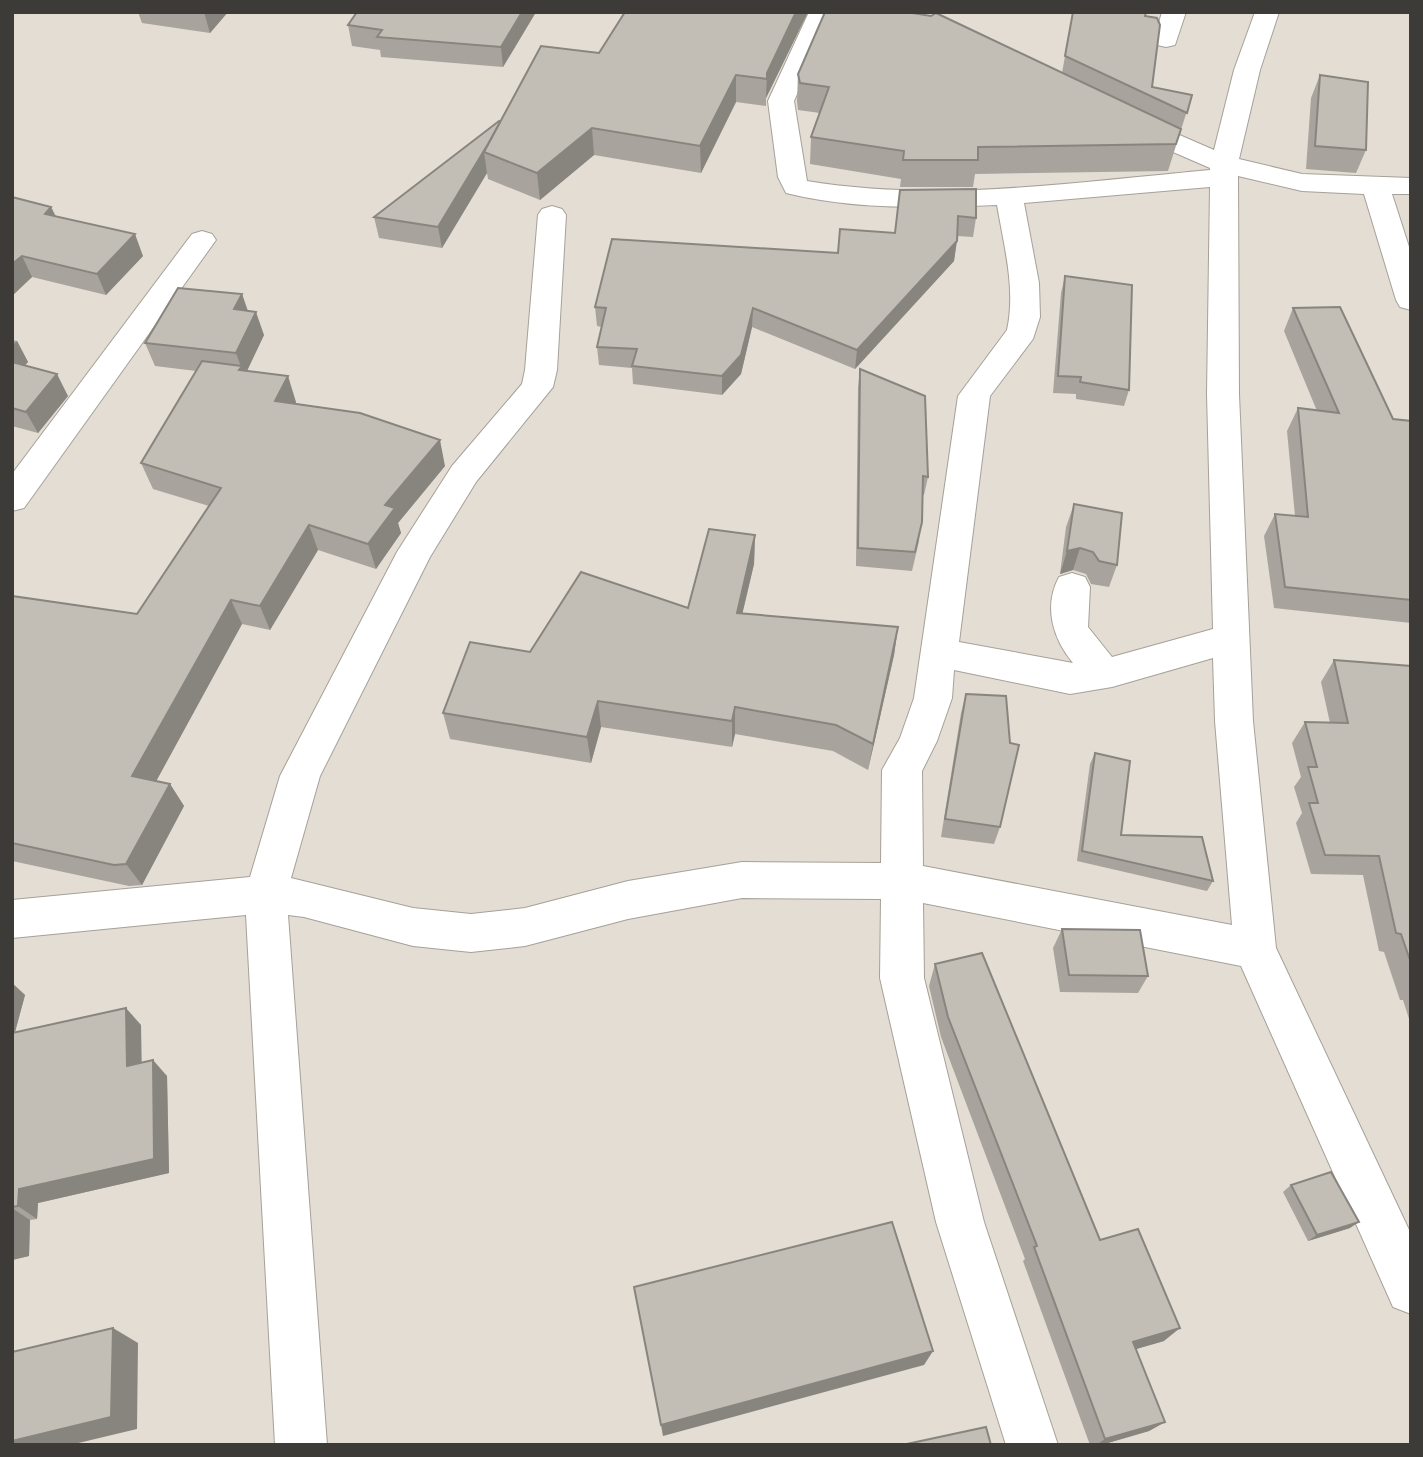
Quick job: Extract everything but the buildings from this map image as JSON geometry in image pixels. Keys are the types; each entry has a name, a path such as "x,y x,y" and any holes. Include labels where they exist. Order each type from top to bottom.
{"street":[{"path":"821,12 781,101 792,177 796,187 864,196 932,199 1009,196 1224,170 1283,179 1411,186"},
{"path":"1166,40 1174,12"},
{"path":"1267,12 1247,70 1224,170 1223,394 1234,721 1255,949 1411,1289"},
{"path":"1106,112 1224,170"},
{"path":"1375,186 1411,300"},
{"path":"1009,196 1023,277 1024,318 1021,332 983,379 974,396 939,652 934,669 933,698 918,741 902,770 902,978 960,1222 1032,1445"},
{"path":"301,1445 266,894 300,776 415,552 464,474 537,387 541,370 552,215"},
{"path":"12,499 202,240"},
{"path":"1072,587 1070,627 1076,641 1103,673"},
{"path":"939,652 1070,679 1232,640"},
{"path":"12,919 266,894 304,898 413,928 471,933 526,927 628,900 742,880 903,881 1255,949"}]}
